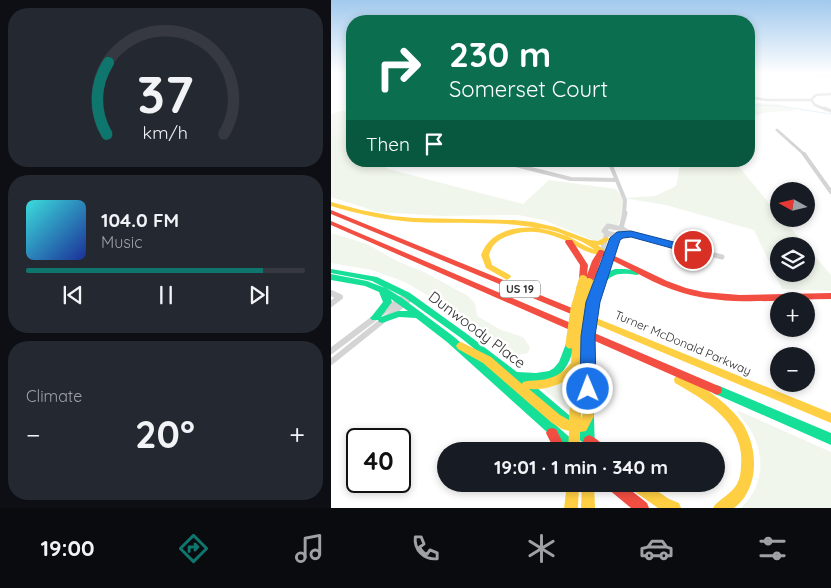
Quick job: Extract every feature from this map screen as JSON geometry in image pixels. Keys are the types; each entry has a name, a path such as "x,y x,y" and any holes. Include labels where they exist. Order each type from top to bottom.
{"main road":[{"path":"331,204 360,213 398,219 537,222 559,228 597,246 602,253 599,285"},
{"name":"Turner McDonald Parkway","path":"331,212 710,366 831,418"},
{"name":"US 19","path":"331,223 831,439"},
{"path":"710,366 503,275 489,266 485,258 486,250 491,242 504,234 516,230 539,230 602,253 683,290 725,298 831,296"},
{"path":"588,242 599,243 605,235"},
{"path":"567,239 583,261 586,281"},
{"path":"575,442 576,365 573,345 575,309 586,281 595,265 596,257 602,253"},
{"name":"Dunwoody Place","path":"331,271 374,280 409,296 527,384 589,441"},
{"path":"589,441 587,352 593,302 599,285 604,275 616,271 652,277"},
{"name":"Dunwoody Place","path":"331,277 380,289 401,302 456,344 564,442"},
{"path":"379,319 388,302 387,297 380,289"},
{"path":"379,319 407,313 419,316"},
{"path":"553,318 713,398 733,418 747,446 748,474 743,488 736,498 720,508"},
{"path":"456,344 487,360 551,415 575,428 582,427 588,416"},
{"path":"515,376 538,378 555,374 565,365 573,345"},
{"path":"527,384 538,386 556,382 576,365"},
{"path":"549,429 556,442"},
{"path":"571,508 572,492"},
{"path":"588,492 588,508"},
{"path":"623,492 642,508"},
{"path":"647,492 664,504 674,508"}],"street":[{"path":"755,98 767,100 811,100 814,97"},
{"path":"811,100 815,105 831,111"},
{"path":"777,130 809,158 821,181 831,192"},
{"path":"521,167 569,180 592,182 616,180"},
{"path":"602,253 621,232 625,200 611,167"},
{"path":"602,253 606,227 623,218"},
{"path":"611,226 621,232 722,257"},
{"path":"605,235 621,232"},
{"path":"331,293 340,297 331,304"},
{"path":"331,352 409,296"},
{"path":"331,362 379,319"}],"shaded area":[{"path":"755,103 778,104 797,111 778,111 755,116"},
{"path":"346,111 346,167 385,167 523,204 549,180 616,189 623,198 622,216 607,246 544,220 518,215 441,216 378,212 331,197 331,114"},
{"path":"680,167 740,167 770,204 770,228 791,228 798,237 770,237 770,264 754,230 666,205 623,198 655,196 676,186"},
{"path":"331,233 367,244 468,296 475,303 477,316 499,329 523,337 530,347 528,353 517,355 476,330 447,307 405,282 372,270 331,263"},
{"path":"815,256 831,275 831,291 782,289 779,282 815,282"},
{"path":"571,377 569,411 542,388"},
{"path":"737,410 831,452 831,508 741,508 749,499 758,480 760,460 755,439"}],"waterway":[{"path":"755,105 779,106 831,114"}],"traffic: fast":[{"path":"331,271 374,279 407,295 464,336 538,394 589,441"},
{"path":"599,285 610,273 625,271 637,273"},
{"path":"331,277 367,284 383,290 399,300 450,339 567,442"},
{"path":"375,318 388,302 383,292"},
{"path":"587,352 592,309"},
{"path":"382,320 398,314 416,315"},
{"path":"515,376 536,378 552,375 563,364 570,344"},
{"path":"587,352 589,442"},
{"path":"717,390 831,439"}],"traffic: slow":[{"path":"331,204 351,210 403,219 533,224 553,228 584,240 602,252"},
{"path":"507,277 489,266 485,255 495,240 514,232 538,230 562,237 589,250 602,252"},
{"path":"589,242 599,243 606,239"},
{"path":"592,309 609,255"},
{"path":"570,344 575,309 583,279"},
{"path":"577,347 582,311 589,282"},
{"path":"574,312 831,418"},
{"path":"461,346 487,360 556,419 566,425 582,427 588,416"},
{"path":"574,442 577,347"},
{"path":"527,385 541,385 560,379 576,365"},
{"path":"679,380 706,396 730,416 739,428 745,442 748,457 744,485 730,502 720,508"},
{"path":"571,508 572,492"},
{"path":"588,492 588,508"},
{"path":"647,492 664,504 674,508"}],"traffic: jam":[{"path":"331,212 574,312"},
{"path":"331,223 717,390"},
{"path":"569,242 584,265 583,279"},
{"path":"589,282 596,261 602,252 674,288 703,295 740,298 831,296"},
{"path":"552,433 556,442"},
{"path":"623,492 642,508"}],"route":[{"path":"588,389 587,352 593,302 615,238 621,234 631,234 693,250"}]}
